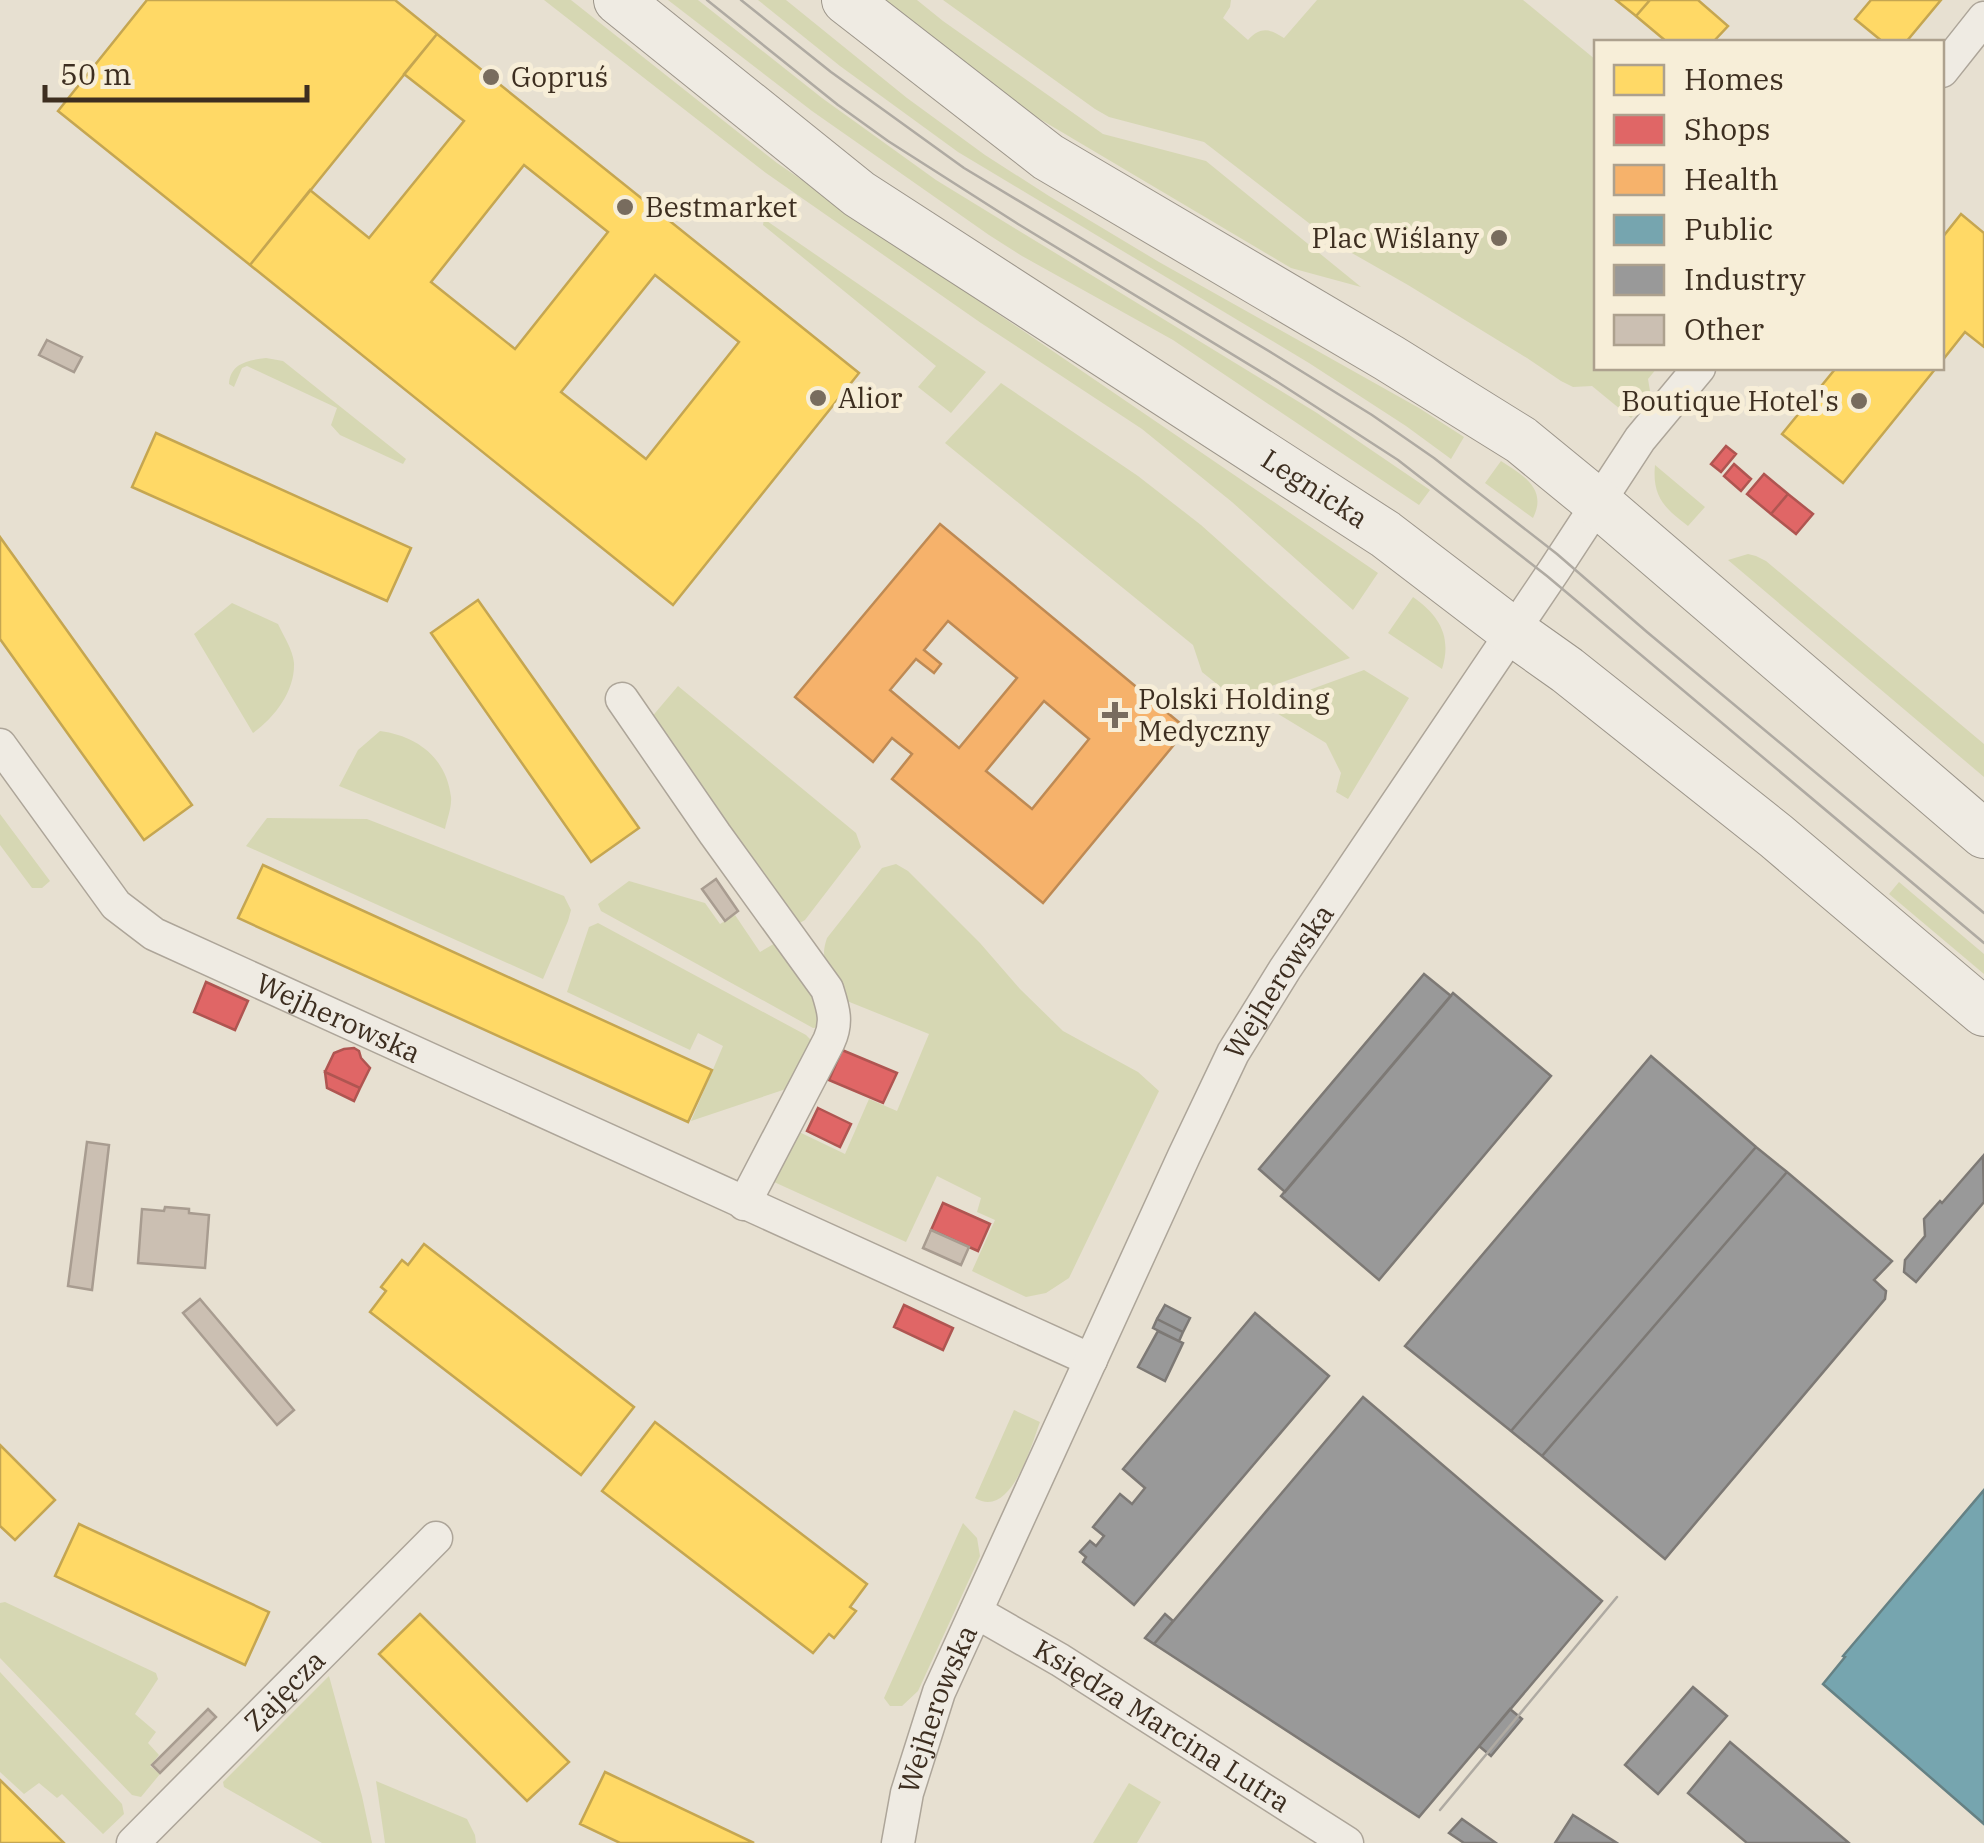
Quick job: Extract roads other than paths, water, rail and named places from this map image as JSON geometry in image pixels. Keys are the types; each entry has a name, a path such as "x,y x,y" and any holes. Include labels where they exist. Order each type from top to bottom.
{"main road":[{"name":"Legnicka","path":"618,0 859,194 1385,534 1567,670 1776,836 1984,1012"},
{"path":"846,0 1048,157 1521,440 1984,834"}],"street":[{"path":"1944,68 1984,18"},
{"name":"Wejherowska","path":"898,1843 907,1793 939,1692 1233,1054 1296,953 1640,439 1697,370"},
{"path":"622,699 828,989 836,1014 829,1042 744,1204"},
{"name":"Wejherowska","path":"0,744 116,905 154,934 1091,1360"},
{"name":"Zajęcza","path":"133,1843 436,1538"},
{"name":"Księdza Marcina Lutra","path":"976,1612 1060,1660 1347,1843"}],"tram line":[{"path":"707,0 888,141 1398,460 1547,576 1984,943"},
{"path":"741,0 831,72 964,168 1272,353 1434,458 1557,554 1984,913"},
{"path":"1440,1810 1617,1597"}],"place":[{"name":"Gopruś","path":"491,77"},
{"name":"Bestmarket","path":"625,207"},
{"name":"Plac Wiślany","path":"1499,238"},
{"name":"Alior","path":"818,398"},
{"name":"Boutique Hotel's","path":"1859,401"},
{"name":"Polski Holding Medyczny","path":"1115,715"}]}
